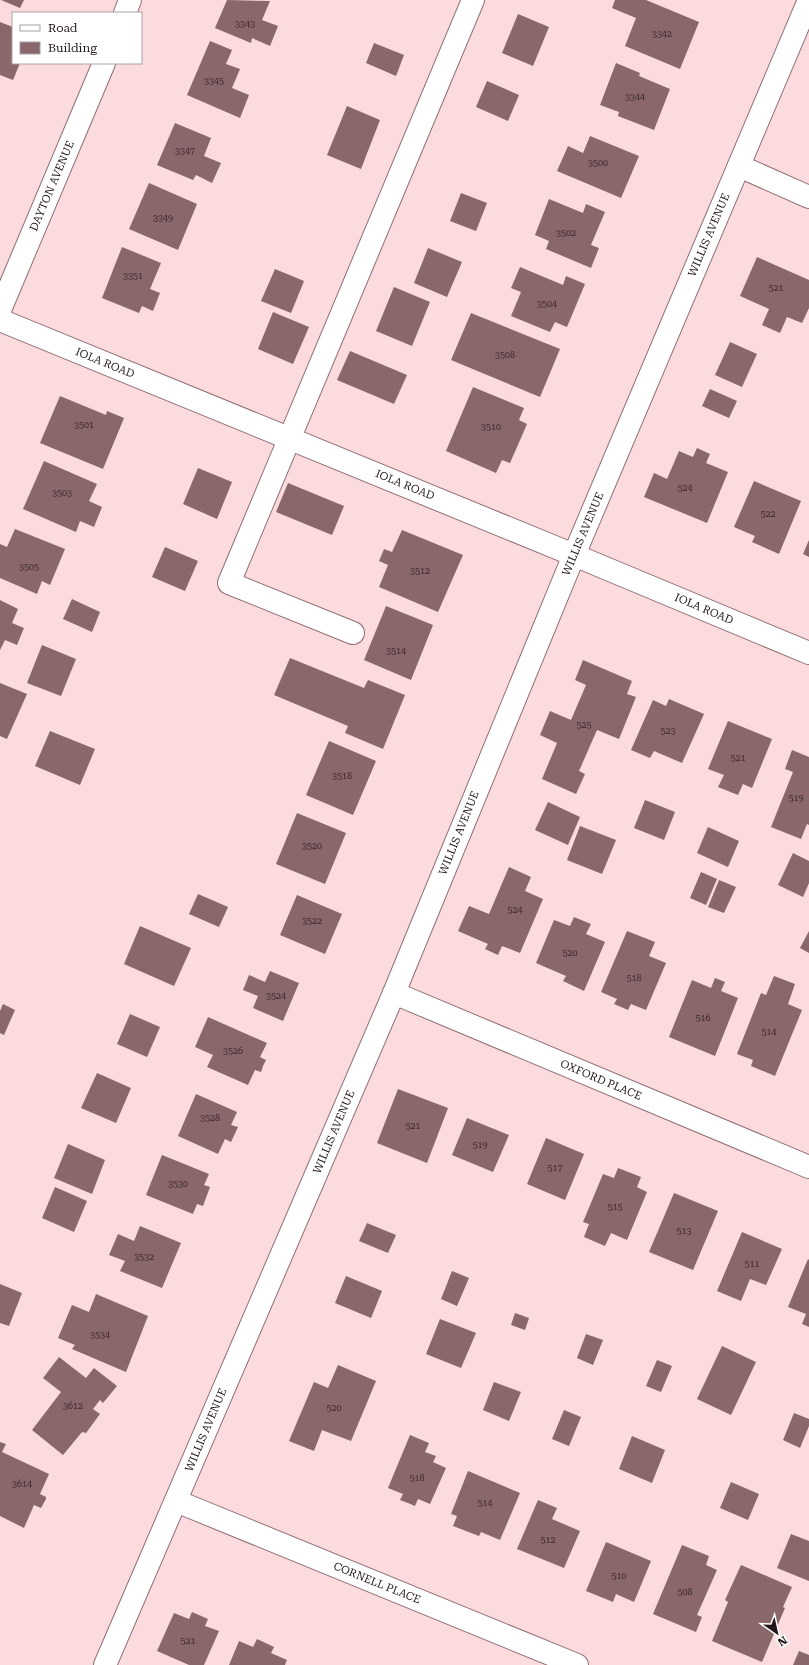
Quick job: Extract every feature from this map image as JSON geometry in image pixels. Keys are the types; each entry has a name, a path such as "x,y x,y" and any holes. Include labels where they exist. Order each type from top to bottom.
{"street":[{"path":"125,12 130,0"},
{"path":"353,633 229,583 472,0"},
{"name":"WILLIS AVENUE","path":"105,1665 394,994 574,555 809,0"},
{"name":"DAYTON AVENUE","path":"0,310 104,64"},
{"path":"739,166 809,197"},
{"name":"IOLA ROAD","path":"0,320 809,653"},
{"name":"OXFORD PLACE","path":"394,994 809,1167"},
{"name":"CORNELL PLACE","path":"176,1501 577,1665"}],"building":[{"path":"1,0 24,0 20,8"},
{"path":"227,0 270,1 262,20 278,26 270,46 252,38 251,43 215,28"},
{"path":"615,0 646,0 699,22 680,69 625,46 636,18 612,8"},
{"path":"518,14 549,27 533,66 502,53"},
{"path":"0,22 12,27 12,64 20,64 13,80 0,75"},
{"path":"210,41 232,50 226,64 240,69 232,88 249,95 240,118 187,95"},
{"path":"374,43 404,55 396,76 366,63"},
{"path":"616,63 640,73 639,76 670,89 654,130 618,116 619,112 600,105"},
{"path":"487,81 519,95 508,121 476,107"},
{"path":"347,106 380,120 361,169 327,155"},
{"path":"175,123 211,138 204,156 221,163 212,183 196,175 193,180 157,165"},
{"path":"590,136 639,156 621,198 557,171 568,146 583,153"},
{"path":"149,183 197,204 178,250 129,229"},
{"path":"461,193 487,203 476,231 450,221"},
{"path":"549,199 583,213 586,204 605,212 591,245 599,248 591,268 546,249 549,241 535,235"},
{"path":"122,247 161,263 150,289 160,293 153,311 142,306 139,313 102,298"},
{"path":"428,248 462,262 447,297 414,283"},
{"path":"757,257 809,280 809,308 802,323 787,317 780,333 762,325 769,309 740,296"},
{"path":"520,267 563,285 566,276 585,284 567,327 555,322 550,332 511,316 521,292 511,288"},
{"path":"275,269 304,281 291,313 261,301"},
{"path":"394,287 430,302 412,346 376,331"},
{"path":"273,312 309,327 293,364 258,349"},
{"path":"471,313 560,349 540,397 451,360"},
{"path":"730,342 757,354 742,387 715,375"},
{"path":"350,351 407,375 394,404 337,380"},
{"path":"473,387 524,408 519,420 527,424 524,431 510,463 502,460 496,473 446,451"},
{"path":"710,389 737,401 729,418 702,406"},
{"path":"60,396 106,415 107,411 124,418 103,469 40,443"},
{"path":"697,448 710,454 706,463 728,472 707,523 644,497 654,473 667,479 679,451 693,457"},
{"path":"44,461 97,484 89,501 102,507 94,527 80,521 76,532 23,509"},
{"path":"198,468 232,482 217,519 183,504"},
{"path":"754,481 801,501 779,554 752,542 755,536 734,527"},
{"path":"288,483 344,506 332,535 276,512"},
{"path":"15,529 65,549 50,585 42,581 37,594 0,578 0,544 7,547"},
{"path":"402,530 463,555 438,612 379,587 388,565 379,561 384,549 392,552"},
{"path":"809,540 809,557 803,554"},
{"path":"165,547 198,561 185,591 152,577"},
{"path":"72,599 100,612 92,632 63,619"},
{"path":"0,600 18,609 12,623 24,628 17,645 5,640 0,650"},
{"path":"386,606 433,625 411,680 364,660"},
{"path":"42,645 76,659 61,696 27,683"},
{"path":"290,658 364,688 368,680 405,695 383,749 345,733 348,726 274,695"},
{"path":"583,660 632,681 627,694 636,697 619,739 597,730 579,771 585,774 576,794 542,779 557,743 540,735 550,711 571,720 586,685 575,680"},
{"path":"0,683 27,694 7,739 0,736"},
{"path":"669,699 704,714 682,763 654,751 650,758 631,750 653,700 666,706"},
{"path":"728,721 772,739 752,788 743,784 738,795 718,787 724,775 708,769"},
{"path":"50,731 95,749 80,785 35,766"},
{"path":"329,741 376,761 353,815 306,795"},
{"path":"792,750 809,757 809,825 807,824 801,839 771,827 793,772 785,769"},
{"path":"645,800 675,812 664,840 634,828"},
{"path":"548,802 580,817 568,845 535,830"},
{"path":"297,813 346,833 325,884 276,864"},
{"path":"580,826 616,840 602,874 567,860"},
{"path":"708,827 739,841 728,867 697,853"},
{"path":"793,853 809,861 809,883 803,897 778,885"},
{"path":"509,867 531,877 525,891 543,899 520,953 502,946 498,955 485,949 488,944 458,931 469,906 489,914"},
{"path":"701,872 717,879 706,905 690,898"},
{"path":"719,880 736,887 724,913 708,907"},
{"path":"198,894 228,907 219,927 189,914"},
{"path":"297,895 342,914 325,954 280,935"},
{"path":"574,917 591,924 586,934 605,942 584,991 563,981 566,976 536,963 554,920 570,926"},
{"path":"140,926 191,948 174,986 124,964"},
{"path":"627,931 655,942 649,956 666,963 646,1010 631,1004 628,1010 614,1004 617,999 601,992"},
{"path":"809,931 809,953 800,948"},
{"path":"270,971 299,983 283,1021 253,1008 258,996 243,990 249,975 265,982"},
{"path":"774,976 795,984 788,1004 802,1010 775,1076 751,1066 753,1060 737,1054 761,993 766,995"},
{"path":"715,978 725,982 721,991 738,998 715,1056 669,1037 692,980 711,988"},
{"path":"3,1004 15,1010 4,1035 0,1033 0,1011"},
{"path":"130,1014 160,1027 147,1057 117,1044"},
{"path":"208,1017 267,1043 260,1057 266,1060 261,1072 255,1070 248,1085 207,1067 213,1055 195,1047"},
{"path":"97,1073 131,1088 116,1123 81,1108"},
{"path":"398,1089 448,1108 427,1163 377,1143"},
{"path":"196,1094 237,1112 231,1125 238,1127 231,1142 225,1139 218,1154 178,1136"},
{"path":"467,1118 509,1135 493,1172 452,1155"},
{"path":"546,1138 584,1154 565,1200 527,1184"},
{"path":"68,1144 105,1160 92,1194 54,1178"},
{"path":"162,1155 209,1174 204,1185 210,1187 203,1206 197,1204 193,1214 146,1195"},
{"path":"618,1168 641,1177 637,1187 647,1192 627,1240 611,1233 605,1246 584,1237 589,1224 583,1222 603,1174 614,1178"},
{"path":"55,1187 87,1201 74,1232 42,1218"},
{"path":"674,1193 718,1211 693,1270 649,1252"},
{"path":"367,1223 396,1235 388,1253 359,1241"},
{"path":"140,1226 181,1243 162,1288 120,1271 125,1261 109,1255 118,1234 134,1241"},
{"path":"742,1232 782,1249 766,1285 750,1279 741,1301 717,1291"},
{"path":"808,1259 809,1327 802,1324 806,1314 788,1307"},
{"path":"452,1271 469,1278 457,1306 441,1299"},
{"path":"346,1276 382,1291 371,1318 335,1303"},
{"path":"0,1284 22,1293 9,1326 0,1323"},
{"path":"96,1294 148,1316 126,1372 72,1349 75,1345 58,1338 72,1305 89,1312"},
{"path":"515,1313 529,1318 525,1330 511,1325"},
{"path":"440,1319 476,1333 461,1368 426,1354"},
{"path":"586,1334 603,1340 593,1365 577,1358"},
{"path":"722,1346 756,1362 731,1415 697,1399"},
{"path":"59,1357 86,1378 94,1368 117,1386 103,1403 100,1400 93,1409 100,1414 86,1433 82,1432 63,1455 32,1430 61,1392 43,1378"},
{"path":"657,1360 672,1366 661,1392 646,1386"},
{"path":"338,1365 376,1381 351,1441 322,1430 314,1451 289,1441 314,1382 328,1388"},
{"path":"494,1382 521,1392 509,1421 483,1410"},
{"path":"564,1410 581,1417 569,1446 552,1439"},
{"path":"794,1413 809,1419 809,1426 800,1448 783,1440"},
{"path":"410,1435 429,1443 425,1452 436,1456 433,1462 446,1468 430,1504 418,1499 415,1506 400,1500 403,1494 388,1488"},
{"path":"632,1436 665,1450 652,1483 619,1469"},
{"path":"0,1442 6,1444 2,1452 49,1474 40,1494 46,1497 46,1499 41,1508 34,1505 24,1528 0,1516"},
{"path":"468,1471 520,1493 500,1540 481,1532 479,1536 453,1526 457,1516 451,1514"},
{"path":"731,1482 759,1494 748,1520 720,1508"},
{"path":"538,1500 557,1508 552,1519 580,1531 564,1568 517,1549"},
{"path":"791,1534 809,1541 809,1581 777,1568"},
{"path":"606,1542 651,1561 634,1602 616,1594 613,1602 586,1591"},
{"path":"682,1545 709,1556 706,1565 717,1570 697,1615 702,1617 696,1632 653,1614"},
{"path":"741,1565 792,1587 783,1607 785,1608 762,1662 712,1641 728,1602 725,1600"},
{"path":"192,1612 208,1619 205,1626 219,1631 204,1665 189,1665 157,1651 174,1613 189,1619"},
{"path":"257,1639 274,1647 271,1653 287,1660 285,1665 229,1665 239,1641 253,1647"},
{"path":"799,1651 809,1655 809,1665 793,1665"}]}
